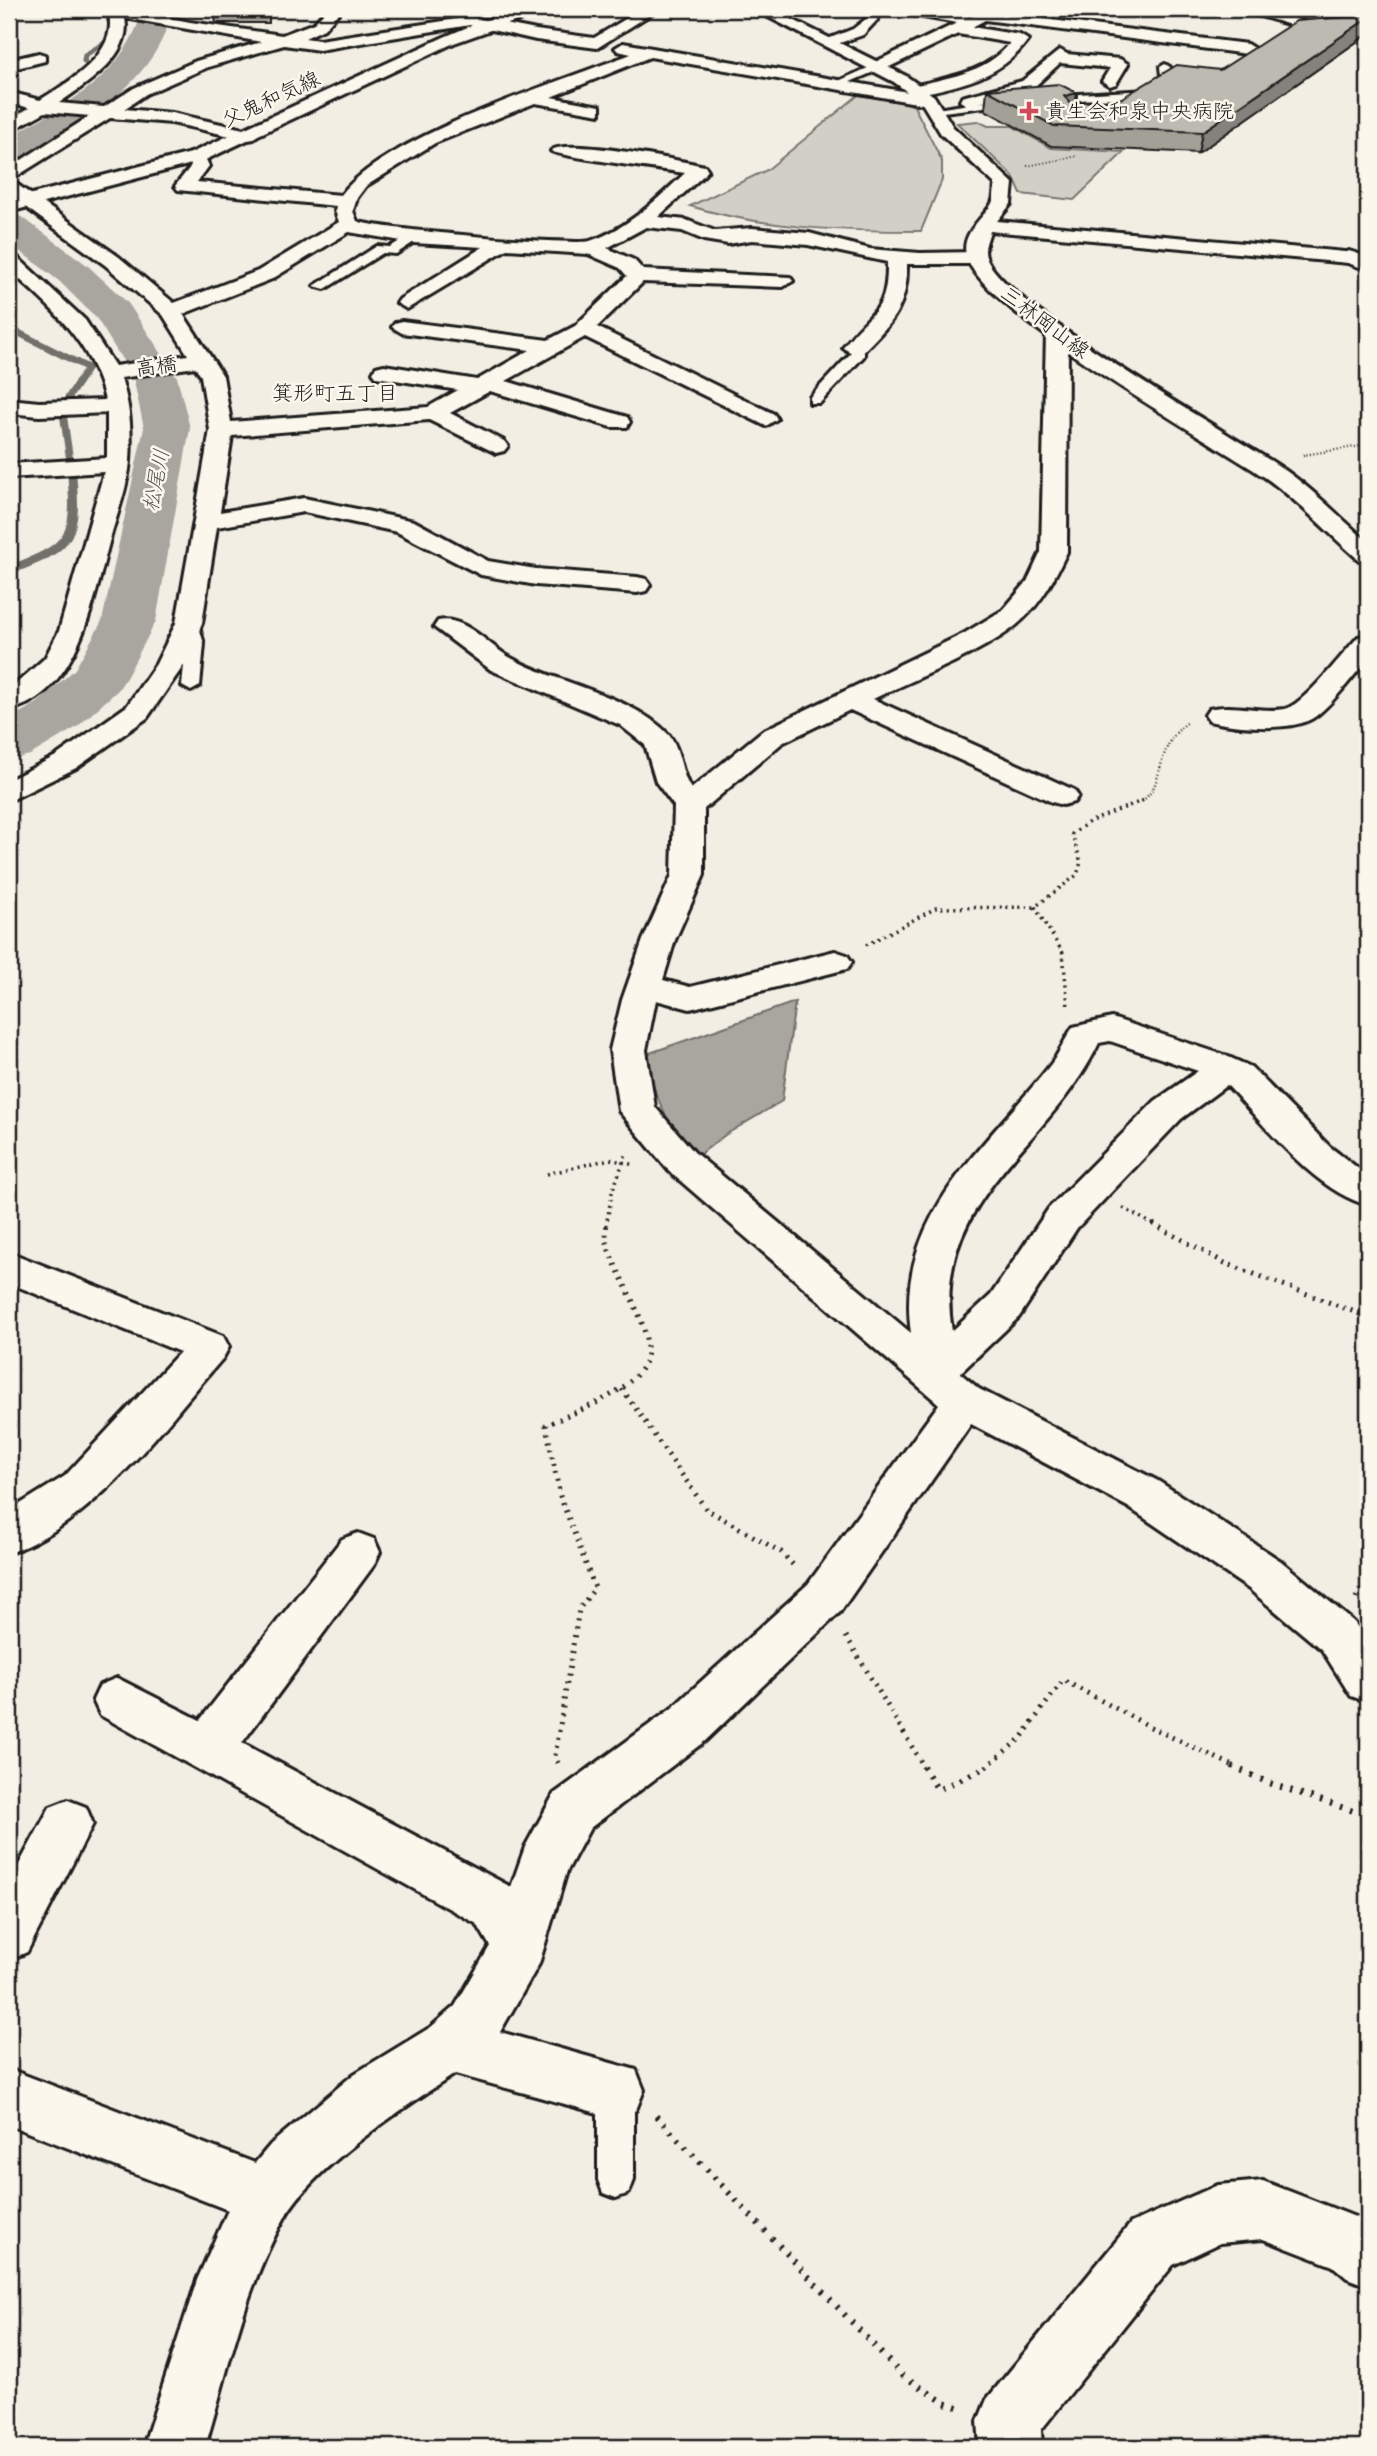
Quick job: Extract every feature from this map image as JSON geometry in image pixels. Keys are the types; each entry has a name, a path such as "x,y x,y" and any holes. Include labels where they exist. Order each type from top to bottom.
{"street":[{"path":"180,42 191,27 196,9"},
{"path":"9,176 140,91 202,64 319,26 335,9"},
{"name":"父鬼和気線","path":"16,199 197,157 248,135 486,17 505,18 543,9"},
{"path":"597,43 652,9"},
{"path":"643,221 686,226 710,236 728,238 752,234 809,239 870,255 897,258 976,257 975,248 984,225 1002,204 1004,183 947,130 926,100 879,66 760,9"},
{"path":"1252,9 1298,28"},
{"path":"1269,14 1291,9"},
{"path":"9,127 44,107 108,51 120,31 117,11 191,27 278,41 338,44 486,17 648,53 839,83 926,100 1028,84 1059,57 1120,64 1110,81"},
{"path":"917,12 938,13 962,25 1020,40 1012,54 926,100"},
{"path":"879,66 992,13 1090,35 1156,37 1248,52"},
{"path":"1090,35 1115,18"},
{"path":"828,42 858,32 871,19"},
{"path":"1156,37 1195,27"},
{"path":"648,53 429,139 372,172 360,182 347,201 344,211 349,224 358,229 413,237 592,248 627,264 637,276 749,284 783,281"},
{"path":"9,65 39,58"},
{"path":"140,91 167,60"},
{"path":"9,97 44,107 172,118 248,135"},
{"path":"534,98 587,106"},
{"path":"561,151 586,152 699,170 643,221 592,248"},
{"path":"197,157 200,166 184,186 347,201"},
{"path":"9,792 66,762 137,712 170,666 189,623 221,430 212,376 199,360 171,311 112,261 16,199"},
{"path":"171,311 265,275 349,224"},
{"path":"984,225 1359,257 1368,264"},
{"path":"407,303 503,243"},
{"name":"三林岡山線","path":"976,257 992,281 1056,333 1143,393 1257,461 1368,555"},
{"path":"858,344 891,311 904,303 898,285 897,258"},
{"path":"9,260 91,340 113,372 120,406 118,464 72,631 57,662 15,690"},
{"path":"432,271 452,275"},
{"path":"221,430 433,413 582,330 637,276"},
{"path":"402,327 441,327 552,347"},
{"path":"582,330 598,334 651,369 700,393 767,419"},
{"path":"689,806 772,737 973,640 1012,616 1039,584 1054,552 1056,333"},
{"path":"858,344 884,343"},
{"name":"高橋","path":"113,372 199,360"},
{"path":"384,372 485,385 610,415"},
{"path":"9,406 39,409 120,406"},
{"path":"433,413 496,446"},
{"path":"9,471 118,464"},
{"path":"205,522 304,505 405,526 481,567 536,577 637,585"},
{"path":"447,627 501,664 630,719 658,741 671,782 689,806 688,875 659,940 628,1050 637,1111 682,1162 945,1381 1143,1494 1265,1575 1338,1636 1368,1681"},
{"path":"1219,715 1289,717 1305,711 1368,643"},
{"path":"849,699 1015,762 1063,796"},
{"path":"644,986 690,998 835,962"},
{"path":"945,1381 931,1331 930,1273 943,1231 1013,1132 1077,1057 1085,1035 1112,1029 1238,1075 1317,1156 1368,1192"},
{"path":"174,2447 226,2280 265,2196 291,2164 374,2094 450,2046 474,2025 520,1946 543,1864 572,1811 688,1725 824,1598 945,1381 1005,1306 1062,1218 1168,1110 1224,1069"},
{"path":"9,1267 209,1347 80,1489 9,1534"},
{"path":"208,1749 358,1552"},
{"path":"117,1700 495,1906 520,1946"},
{"path":"9,1934 25,1870 68,1824"},
{"path":"450,2046 616,2090"},
{"path":"9,2097 265,2196"},
{"path":"1010,2434 1152,2244 1218,2214 1263,2210 1363,2240"}],"lane":[{"path":"839,83 879,66"},
{"path":"926,100 1009,101 1135,94 1161,88 1167,79 1165,67"},
{"path":"1167,79 1180,79"},
{"path":"1128,106 1140,99 1135,94"},
{"path":"320,286 381,249 392,251 413,237"},
{"path":"815,400 859,353 858,344"},
{"path":"189,623 195,644 191,686"},
{"path":"616,2090 616,2180"}],"path":[{"path":"992,170 1040,165 1078,156"},
{"path":"1257,461 1368,445"},
{"path":"835,962 936,908 1035,907 1077,875 1081,862 1072,834 1080,825 1121,812 1147,799 1155,790 1158,766 1176,730 1193,719 1219,715"},
{"path":"1035,907 1060,942 1069,965 1068,1018 1085,1035"},
{"path":"572,1811 555,1756 579,1609 595,1588 560,1496 545,1425 622,1390 640,1373 648,1349 643,1326 604,1240 612,1193 626,1155 622,1132 637,1111"},
{"path":"547,1174 610,1159 663,1170 682,1162"},
{"path":"1091,1191 1225,1263 1368,1317"},
{"path":"622,1390 706,1509 781,1552 824,1598 938,1790 980,1772 1021,1738 1063,1680 1154,1729 1269,1783 1368,1816"},
{"path":"616,2090 648,2107 902,2375 946,2403 1010,2434"}],"shaded area":[{"path":"862,92 894,97 914,106 942,161 942,180 921,231 833,229 775,224 690,206 767,170"},
{"path":"978,121 988,126 1012,126 1051,148 1124,152 1074,200 1021,194 1013,176 957,123"},
{"path":"795,1002 782,1101 725,1135 695,1158 677,1134 657,1097 647,1054"}],"building":[{"path":"216,9 268,9 269,18 215,18"},
{"path":"1368,15 1368,18 1202,132 1054,126 987,90 1059,84 1077,93 1064,96 1070,103 1093,101 1105,108 1177,65 1220,70 1296,21"}],"waterway":[{"name":"松尾川","path":"9,151 78,110 121,76 139,56 151,34 158,9"},
{"path":"107,11 109,22"},
{"path":"78,76 90,67 84,61 85,55 113,38"},
{"name":"松尾川","path":"9,225 73,273 113,312 155,377 167,428 129,621 98,678 57,715 9,743"},
{"path":"9,328 88,368 64,404"},
{"path":"63,413 71,468"},
{"path":"9,570 47,554 67,535 72,523 73,508 71,466"}],"place":[{"name":"貴生会和泉中央病院","path":"1029,111"}],"district":[{"name":"箕形町五丁目","path":"335,393"}]}
